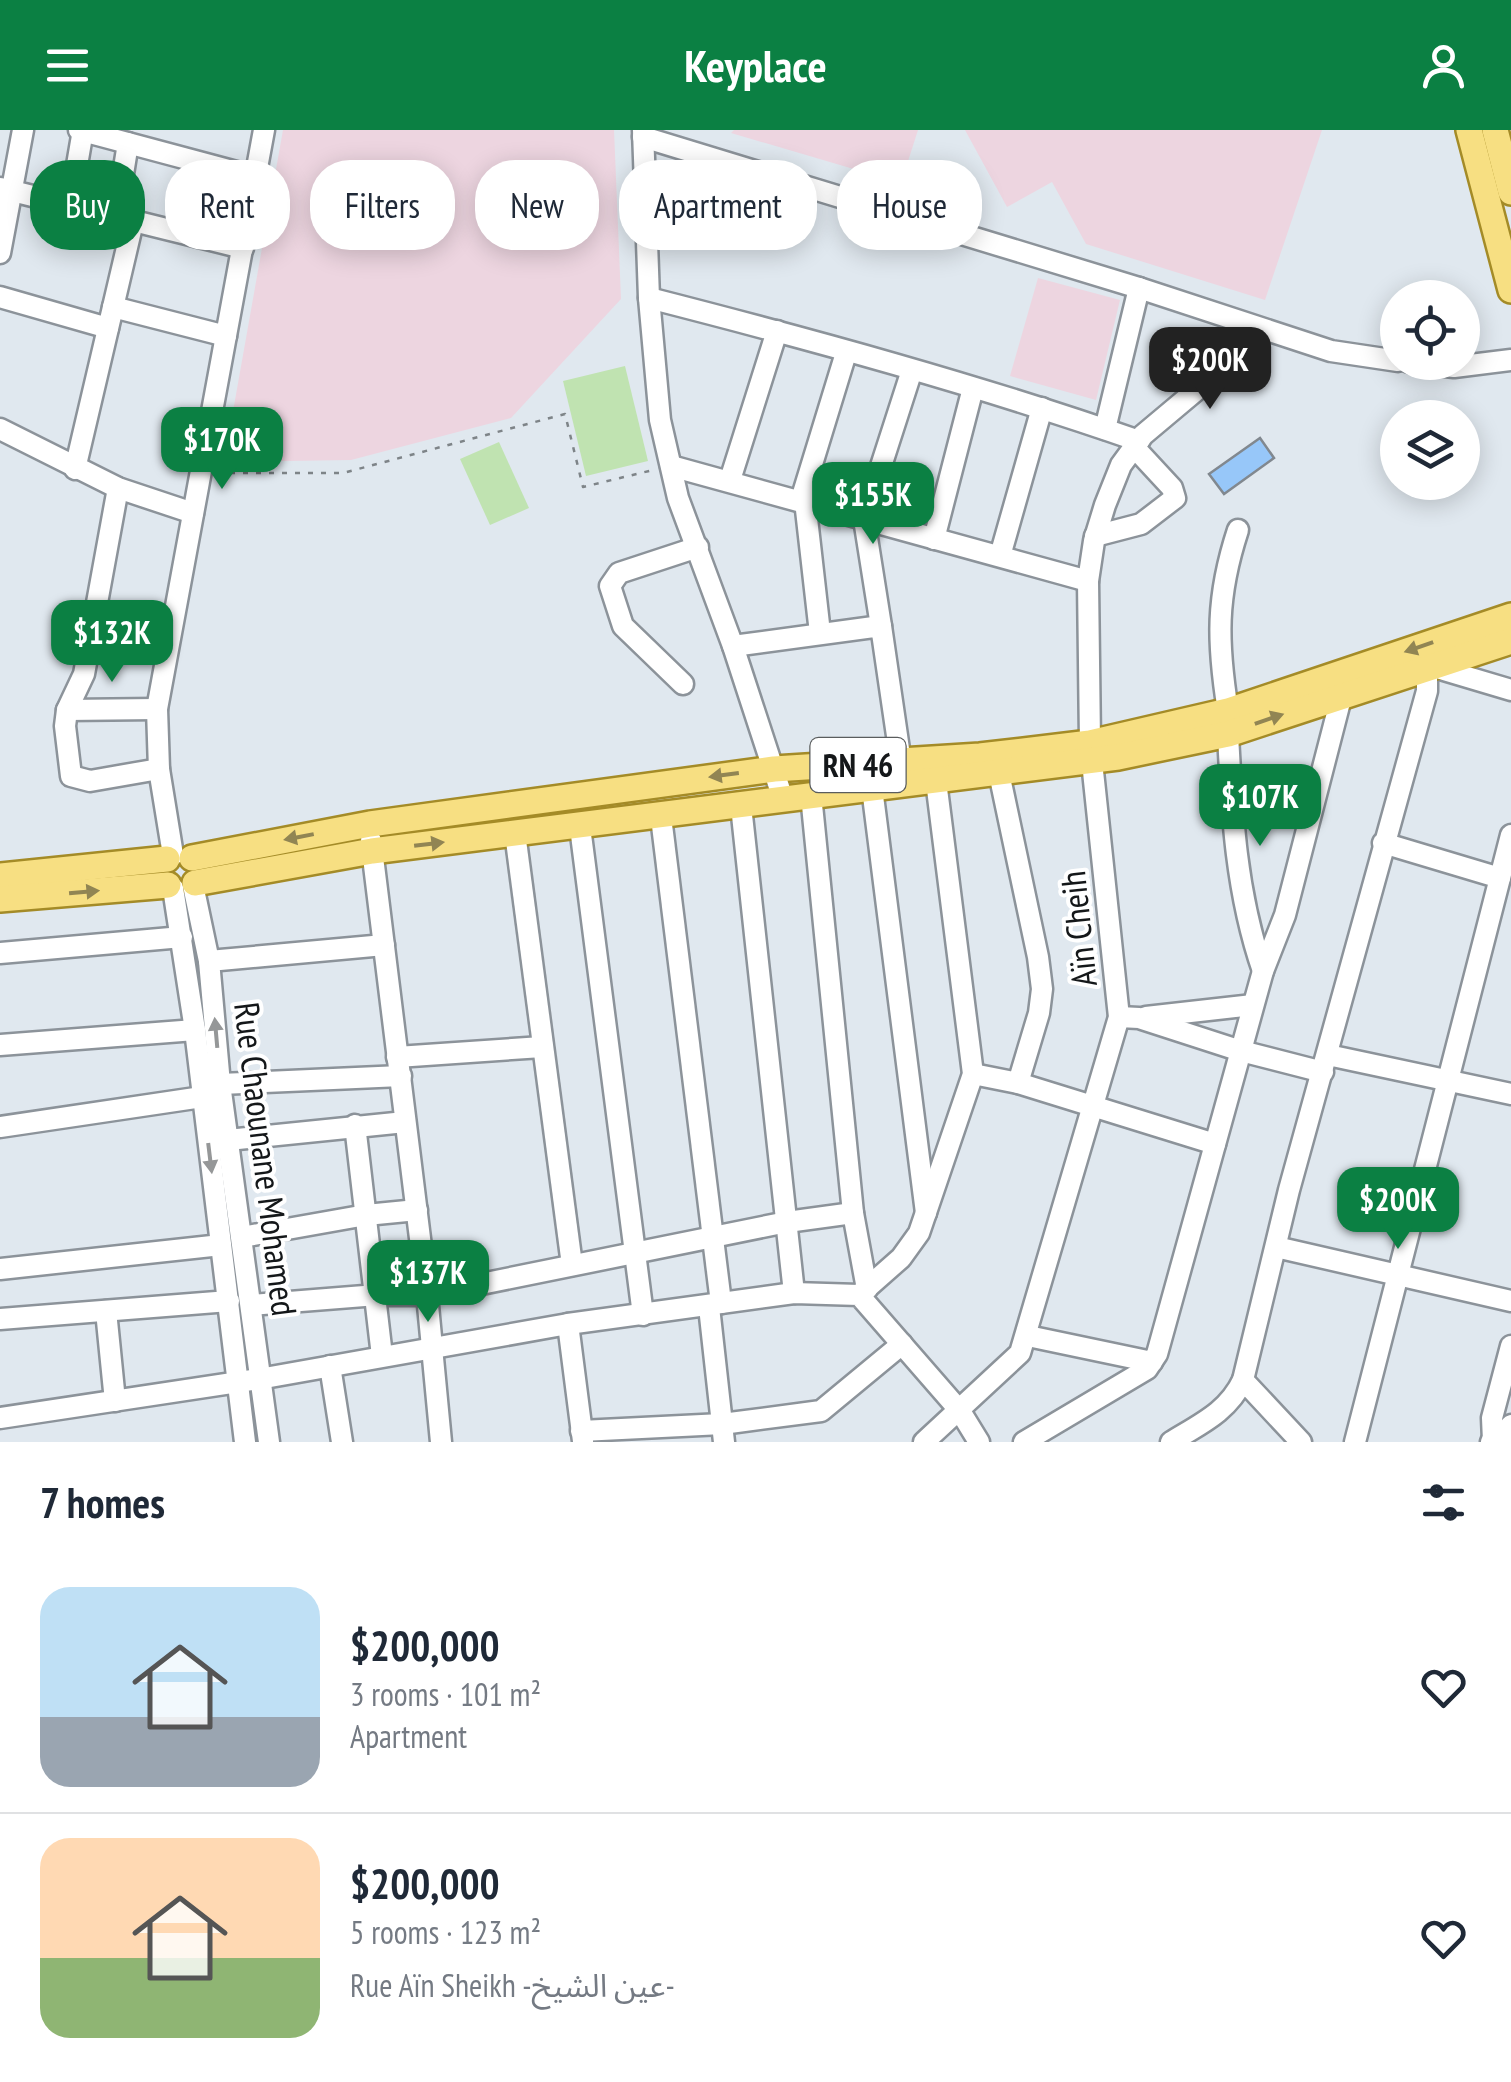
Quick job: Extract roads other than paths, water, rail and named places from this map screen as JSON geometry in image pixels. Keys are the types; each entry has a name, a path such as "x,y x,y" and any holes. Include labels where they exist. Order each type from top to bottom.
{"main road":[{"path":"1470,130 1511,290"},
{"path":"1495,130 1511,192"},
{"name":"RN 46","path":"1228,722 1511,616"},
{"name":"RN 46","path":"0,899 180,873 999,773 1341,698 1511,641"},
{"name":"RN 46","path":"0,876 180,873 370,824 774,769 1091,752"}],"street":[{"path":"0,253 6,190 23,130"},
{"path":"77,160 82,130 192,160"},
{"path":"259,160 264,130"},
{"path":"782,799 733,646 678,498 660,420 649,298 643,134 1331,351 1380,359"},
{"path":"127,160 128,143"},
{"path":"75,469 113,307 120,250"},
{"path":"180,873 159,769 156,710 243,250"},
{"path":"1105,429 1139,288"},
{"path":"0,297 108,328"},
{"path":"649,298 1042,408 1136,444 1172,488 1175,498 1140,524 1095,536"},
{"path":"113,307 226,336"},
{"path":"730,480 777,331"},
{"path":"1136,444 1267,331"},
{"path":"820,633 803,500 846,353"},
{"path":"1480,364 1511,360"},
{"path":"909,762 864,518 912,370"},
{"path":"934,539 973,388"},
{"path":"1000,556 1042,408"},
{"path":"0,429 118,488 193,512"},
{"name":"Aïn Cheih","path":"1136,444 1121,465 1095,536 1088,581 1091,752 1129,1018 1241,1051 1448,1078 1511,1094"},
{"path":"671,466 1088,581"},
{"path":"118,488 84,674 67,710 70,776 90,782 159,769"},
{"path":"1238,530 1221,600 1218,631 1228,722 1234,841 1245,914 1263,971"},
{"path":"683,684 624,626 610,586 620,573 698,546"},
{"path":"733,646 881,626"},
{"path":"1171,1442 1220,1412 1235,1397 1243,1380 1432,669 1511,690"},
{"path":"1024,1442 1147,1369 1152,1362 1263,971 1285,915 1341,698"},
{"path":"67,710 156,710"},
{"path":"908,730 909,762"},
{"path":"999,773 1042,989 1039,1013 1018,1083"},
{"path":"0,1418 432,1350 568,1324 794,1293 863,1292 901,1258 926,1218 973,1074 936,781"},
{"path":"872,788 926,1218"},
{"path":"811,795 863,1292 960,1411 979,1442"},
{"path":"740,806 794,1293"},
{"path":"660,817 714,1236 723,1433"},
{"path":"370,824 428,1295 441,1442"},
{"path":"580,826 642,1315"},
{"path":"515,833 572,1265"},
{"path":"1355,1442 1511,835"},
{"path":"1384,843 1500,878"},
{"name":"Rue Chaounane Mohamed","path":"180,873 182,938 195,1030 228,1140 232,1241 229,1301 268,1442"},
{"name":"Rue Chaounane Mohamed","path":"180,873 210,961 211,1091 232,1241 251,1305 245,1442"},
{"path":"0,953 182,938"},
{"path":"210,961 384,945"},
{"path":"924,1442 1020,1353 1091,1107 1129,1018 1253,1006"},
{"path":"0,1045 195,1030"},
{"path":"0,1127 211,1091 542,1047"},
{"path":"973,1074 1018,1083 1215,1144"},
{"path":"228,1140 355,1124 405,1122"},
{"path":"355,1124 382,1356"},
{"path":"0,1270 232,1241 366,1215 417,1210"},
{"path":"251,1305 428,1295 714,1236 854,1213"},
{"path":"1276,1247 1511,1301"},
{"path":"0,1319 229,1301"},
{"path":"106,1310 115,1401"},
{"path":"568,1324 582,1437 723,1433 821,1411 902,1344"},
{"path":"1028,1336 1152,1362"},
{"path":"1511,1346 1491,1425 1492,1441 1504,1435 1511,1425"},
{"path":"330,1366 342,1442"},
{"path":"1243,1380 1300,1442"}]}
